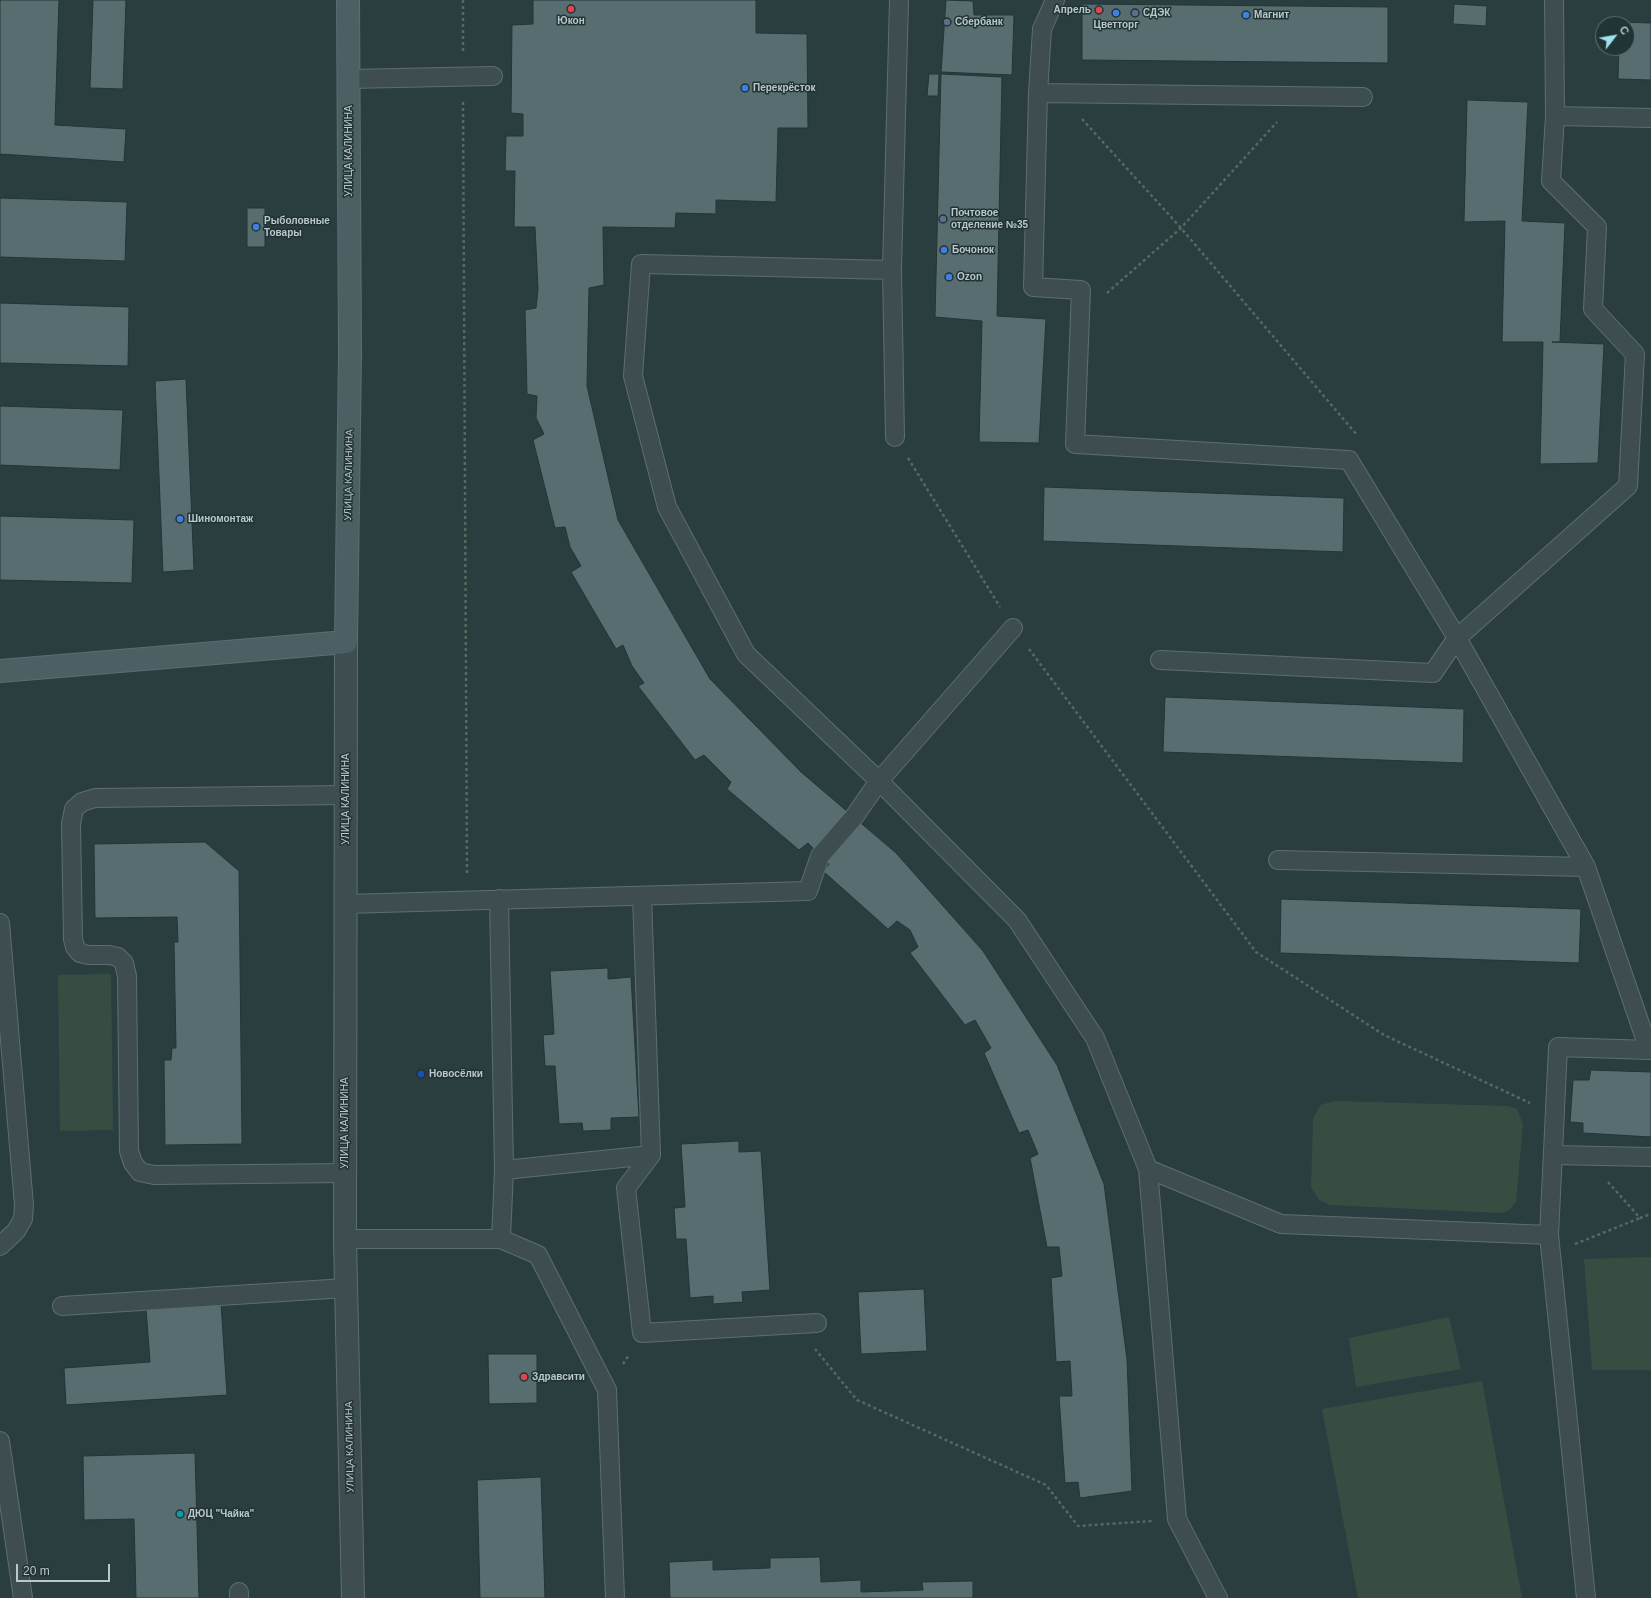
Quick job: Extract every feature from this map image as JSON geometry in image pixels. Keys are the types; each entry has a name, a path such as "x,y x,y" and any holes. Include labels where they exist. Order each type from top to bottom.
{"main road":[{"name":"УЛИЦА КАЛИНИНА","path":"346,642 350,353 348,0"},
{"path":"0,671 346,642"}],"street":[{"name":"УЛИЦА КАЛИНИНА","path":"346,642 345,1239 353,1598"}],"lane":[{"path":"895,437 892,270 899,0"},
{"path":"1055,0 1042,28 1038,93 1033,287 1081,290 1075,444 1349,460 1457,638 1586,867 1650,1050 1558,1047 1549,1235 1586,1598"},
{"path":"1160,660 1433,673 1457,638 1628,486 1635,354 1593,309 1597,226 1551,182 1555,116 1554,0"},
{"path":"349,79 493,76"},
{"path":"1038,93 1363,97"},
{"path":"1555,116 1651,118"},
{"path":"892,270 641,264 633,376 667,507 746,654 878,781 1016,920 1095,1038 1148,1169 1177,1519 1218,1598"},
{"path":"346,904 808,891 820,856 854,817 878,781 1013,628"},
{"path":"345,1173 154,1175 140,1172 133,1164 129,1151 127,976 124,963 118,957 80,953 75,947 73,939 71,824 74,810 82,802 95,798 346,795"},
{"path":"1278,860 1586,867"},
{"path":"642,896 651,1155 626,1188 642,1333 817,1323"},
{"path":"499,899 504,1170 501,1239"},
{"path":"0,923 24,1205 23,1219 16,1231 0,1246"},
{"path":"504,1170 651,1155"},
{"path":"1553,1155 1651,1157"},
{"path":"1148,1169 1281,1224 1549,1235"},
{"path":"345,1239 501,1239 538,1255 607,1390 615,1598"},
{"path":"62,1306 346,1288"},
{"path":"0,1441 23,1598"}],"path":[{"path":"463,0 467,900"},
{"path":"1059,93 1181,228 1360,438"},
{"path":"1080,317 1181,228 1301,96"},
{"path":"895,437 1013,628 1256,952 1384,1035 1555,1115"},
{"path":"1605,1178 1640,1218"},
{"path":"1569,1246 1651,1214"},
{"path":"794,1324 857,1400 1046,1485 1078,1526 1177,1519"},
{"path":"607,1390 642,1333"}],"green space":[{"path":"111,974 113,1130 60,1131 58,975"},
{"path":"1335,1101 1508,1106 1517,1109 1523,1124 1516,1202 1509,1210 1501,1213 1330,1205 1319,1200 1311,1187 1313,1119 1320,1105"},
{"path":"1651,1257 1651,1370 1592,1370 1584,1259"},
{"path":"1449,1317 1461,1369 1356,1387 1349,1338"},
{"path":"1482,1381 1522,1598 1358,1598 1322,1409"}],"building":[{"path":"0,0 59,0 55,125 126,129 124,162 0,154"},
{"path":"93,0 126,0 123,89 90,88"},
{"path":"533,0 756,0 756,33 807,34 808,128 778,128 776,202 716,200 716,214 676,213 675,228 603,227 604,285 589,288 587,386 618,520 710,679 801,772 896,853 983,951 1057,1065 1104,1184 1127,1359 1132,1491 1080,1498 1078,1482 1065,1483 1059,1396 1072,1396 1070,1361 1056,1362 1051,1278 1062,1276 1059,1247 1047,1247 1030,1158 1038,1154 1028,1130 1019,1133 984,1053 991,1048 975,1020 965,1025 910,953 918,947 910,930 897,921 888,929 823,871 829,864 808,843 799,850 727,789 731,782 704,755 695,760 638,686 644,683 632,666 623,645 616,649 571,572 581,566 570,547 565,527 555,528 533,440 544,434 536,418 537,396 527,394 525,310 536,308 538,289 535,227 514,227 515,171 505,171 506,136 523,136 523,114 511,113 512,25 533,24"},
{"path":"946,0 973,1 974,15 1014,15 1012,75 941,72"},
{"path":"1082,4 1388,7 1388,63 1082,60"},
{"path":"1454,4 1487,6 1486,26 1453,24"},
{"path":"1635,22 1651,23 1651,80 1618,79 1619,56 1635,56"},
{"path":"929,74 939,74 938,96 927,96"},
{"path":"941,74 1002,77 997,316 1046,319 1039,443 979,442 982,321 935,317"},
{"path":"1467,100 1528,102 1522,221 1565,223 1560,342 1552,342 1604,344 1598,463 1540,464 1543,342 1502,342 1505,221 1464,222"},
{"path":"0,198 127,202 125,261 0,257"},
{"name":"Рыболовные Товары","path":"247,208 265,208 265,247 247,247"},
{"path":"0,303 129,307 128,366 0,363"},
{"path":"186,379 194,570 163,572 155,381"},
{"path":"0,406 123,410 120,470 0,465"},
{"path":"1044,487 1344,498 1343,552 1043,541"},
{"path":"0,516 134,520 132,583 0,580"},
{"path":"1165,697 1464,709 1463,763 1163,752"},
{"path":"205,842 239,871 242,1144 165,1145 164,1060 171,1060 172,1048 176,1048 174,942 178,942 177,917 95,918 94,844"},
{"path":"1281,899 1581,909 1579,963 1280,953"},
{"path":"608,968 608,979 631,977 639,1117 611,1118 611,1130 583,1131 582,1123 559,1124 555,1066 545,1066 543,1035 554,1034 550,971"},
{"path":"1591,1070 1651,1072 1651,1137 1583,1133 1583,1123 1570,1122 1573,1080 1589,1080"},
{"path":"739,1141 739,1152 761,1151 770,1290 742,1292 743,1302 713,1304 713,1296 690,1298 686,1239 676,1239 674,1208 685,1207 681,1144"},
{"path":"924,1289 927,1351 861,1354 858,1292"},
{"path":"221,1303 227,1395 66,1405 64,1368 150,1362 146,1308"},
{"path":"488,1354 537,1354 537,1403 489,1404"},
{"path":"195,1453 199,1598 136,1598 134,1519 84,1520 83,1456"},
{"path":"541,1477 545,1598 480,1598 477,1480"},
{"path":"820,1557 821,1582 861,1580 861,1592 923,1590 922,1582 973,1581 973,1598 670,1598 669,1562 713,1560 713,1570 770,1568 770,1558"}],"place":[{"name":"Юкон","path":"571,9"},
{"name":"Апрель","path":"1099,10"},
{"name":"Цветторг","path":"1116,13"},
{"name":"СДЭК","path":"1135,13"},
{"name":"Магнит","path":"1246,15"},
{"name":"Сбербанк","path":"947,22"},
{"name":"Перекрёсток","path":"745,88"},
{"name":"Почтовое отделение №35","path":"943,219"},
{"name":"Рыболовные Товары","path":"256,227"},
{"name":"Бочонок","path":"944,250"},
{"name":"Ozon","path":"949,277"},
{"name":"Шиномонтаж","path":"180,519"},
{"name":"Новосёлки","path":"421,1074"},
{"name":"Здравсити","path":"524,1377"},
{"name":"ДЮЦ \"Чайка\"","path":"180,1514"}]}
